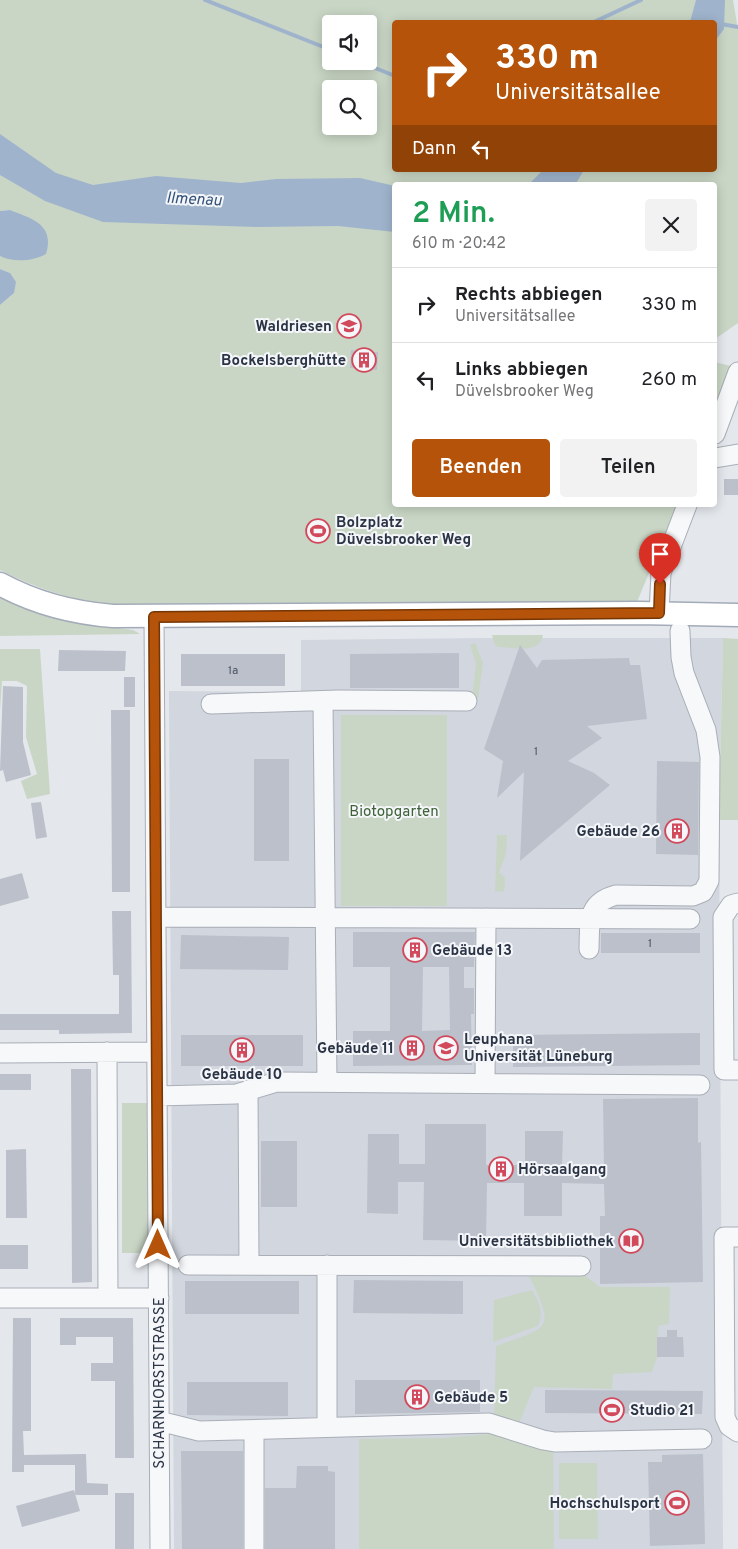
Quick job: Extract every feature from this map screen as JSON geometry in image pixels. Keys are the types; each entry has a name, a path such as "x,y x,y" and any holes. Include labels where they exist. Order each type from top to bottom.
{"main road":[{"path":"0,584 24,596 71,610 113,616 659,613 738,615"}],"street":[{"path":"717,429 738,372"},
{"path":"717,458 738,454"},
{"path":"659,613 661,573 686,507"},
{"name":"SCHARNHORSTSTRASSE","path":"154,617 160,1549"},
{"path":"589,949 590,918 596,907 605,898 616,896 694,896 703,892 709,881 710,757 706,730 684,673 680,631"},
{"path":"211,704 467,701"},
{"path":"323,702 327,1082"},
{"path":"703,892 716,901 734,904"},
{"path":"734,904 723,916 724,1070 738,1070"},
{"path":"156,917 690,919"},
{"path":"485,1083 486,918"},
{"path":"107,1052 108,1298"},
{"path":"0,1053 157,1052"},
{"path":"157,1096 236,1094 277,1082 700,1085"},
{"path":"248,1090 249,1265"},
{"path":"738,1237 724,1236 725,1417 730,1426 738,1432"},
{"path":"188,1265 581,1266"},
{"path":"327,1265 327,1426"},
{"path":"0,1298 158,1298"},
{"path":"159,1421 199,1431 489,1423 555,1442 702,1439"},
{"path":"254,1430 254,1549"}],"shaded area":[{"name":"Leuphana Universität Lüneburg","path":"723,638 719,820 723,1549 174,1549 169,691 301,692 301,640"}],"green space":[{"path":"0,0 733,0 738,30 738,323 717,338 717,182 392,182 392,507 676,507 637,602 115,607 56,593 0,570 0,305 14,293 10,273 0,269 0,256 24,260 46,254 10,210 0,211"},
{"path":"717,363 734,367 717,408"},
{"path":"0,593 22,605 67,621 133,630 140,634 0,636"},
{"path":"492,635 543,635 537,645 525,649 497,647"},
{"path":"723,638 738,639 738,820 719,820"},
{"path":"475,643 483,663 478,699 472,699 476,663 470,645"},
{"path":"0,649 40,649 50,794 27,799 21,781 37,774 26,737 27,686 17,681 2,681 0,711"},
{"name":"Biotopgarten","path":"341,715 447,715 447,906 341,906"},
{"path":"497,835 507,835 506,854 499,872 505,878 504,892 495,891"},
{"path":"122,1103 153,1103 154,1253 122,1253"},
{"path":"582,1273 600,1287 670,1287 669,1324 658,1326 657,1357 652,1372 613,1374 612,1389 534,1387 519,1423 494,1421 496,1346 537,1330 543,1324 545,1317 538,1294 529,1276"},
{"path":"532,1290 541,1311 538,1326 493,1342 494,1300"},
{"path":"501,1433 553,1445 554,1549 359,1549 359,1439 444,1438"},
{"path":"559,1463 597,1463 598,1539 559,1539"}],"water":[{"path":"696,0 725,0 724,29 717,38 717,20 691,20"},
{"name":"Ilmenau","path":"0,134 56,173 93,185 156,176 241,183 276,179 360,178 392,185 392,232 338,226 256,227 103,222 45,201 0,175"},
{"path":"541,172 583,172 577,182 531,182"},
{"path":"10,210 40,224 47,236 46,254 23,260 11,260 0,256 0,211"},
{"path":"0,269 10,273 16,282 14,293 0,305"}],"building":[{"name":"Bockelsberghütte","path":"359,348 370,348 370,352 378,352 377,370 350,368 351,350 359,351"},
{"path":"724,479 738,479 738,495 724,495"},
{"path":"520,645 537,668 542,660 629,658 630,665 640,665 647,719 587,726 602,738 568,761 594,773 610,785 520,861 524,772 497,798 503,761 484,749"},
{"path":"59,650 126,651 125,671 58,671"},
{"path":"459,653 459,688 350,688 350,654"},
{"path":"181,654 285,654 285,686 181,686"},
{"path":"124,677 135,677 135,707 124,707"},
{"path":"3,686 23,687 23,742 31,775 6,782 3,770 0,771"},
{"path":"111,710 130,710 130,892 112,892"},
{"path":"254,759 289,759 289,861 254,861"},
{"name":"Gebäude 26","path":"657,761 699,762 698,855 656,854"},
{"path":"41,802 47,837 36,839 31,803"},
{"path":"22,873 29,898 0,906 0,879"},
{"path":"112,911 131,911 132,1033 59,1034 59,1030 0,1030 0,1014 119,1014 119,975 113,975"},
{"path":"353,932 475,932 474,967 464,967 464,988 474,988 474,1014 471,1014 472,1065 353,1066 353,1031 390,1031 390,967 353,967","holes":["423,967 449,967 450,1030 422,1031"]},
{"path":"601,933 700,933 700,953 601,953"},
{"path":"181,935 289,937 288,970 180,969"},
{"path":"700,1033 700,1065 513,1067 513,1035"},
{"name":"Gebäude 10","path":"181,1035 303,1035 303,1066 181,1066"},
{"path":"71,1069 91,1069 92,1282 72,1283"},
{"path":"0,1074 31,1074 31,1090 0,1090"},
{"path":"698,1098 698,1143 701,1142 703,1282 600,1284 600,1216 605,1216 604,1184 562,1183 562,1216 524,1216 524,1183 487,1183 486,1241 423,1240 424,1182 398,1182 398,1214 367,1213 368,1134 399,1134 399,1164 425,1164 425,1124 486,1124 486,1165 525,1165 525,1131 563,1131 562,1165 604,1166 603,1099"},
{"path":"261,1141 297,1141 297,1207 261,1207"},
{"path":"26,1149 27,1218 6,1218 6,1150"},
{"path":"0,1245 28,1245 28,1269 0,1269"},
{"path":"354,1280 463,1281 463,1314 353,1313"},
{"path":"185,1281 299,1281 299,1314 185,1314"},
{"path":"13,1318 31,1318 31,1431 23,1431 24,1455 86,1454 87,1483 108,1484 108,1495 75,1495 75,1465 24,1465 24,1472 12,1472"},
{"path":"60,1318 133,1318 134,1458 115,1458 115,1381 91,1381 91,1363 113,1363 113,1337 76,1337 76,1345 60,1345"},
{"path":"667,1330 677,1330 677,1337 683,1337 684,1357 657,1357 657,1337 667,1337"},
{"name":"Gebäude 5","path":"355,1380 480,1380 480,1412 355,1414"},
{"path":"187,1382 288,1382 288,1416 187,1415"},
{"path":"545,1390 703,1391 702,1414 545,1413"},
{"path":"181,1451 243,1451 243,1549 182,1549"},
{"name":"Hochschulsport","path":"703,1454 705,1544 650,1546 648,1462 662,1462 662,1455"},
{"path":"297,1466 328,1466 328,1471 335,1472 335,1549 265,1549 265,1488 296,1488"},
{"path":"74,1490 80,1511 22,1527 16,1506"},
{"path":"115,1493 134,1493 134,1549 115,1549"}],"waterway":[{"path":"205,0 322,46"},
{"path":"598,20 641,0"},
{"path":"721,24 738,27"},
{"path":"377,69 392,75"}],"place":[{"name":"Waldriesen","path":"349,326"},
{"name":"Bockelsberghütte","path":"364,360"},
{"name":"Bolzplatz Düvelsbrooker Weg","path":"318,531"},
{"name":"Gebäude 26","path":"677,831"},
{"name":"Gebäude 13","path":"415,950"},
{"name":"Gebäude 11","path":"412,1048"},
{"name":"Leuphana Universität Lüneburg","path":"446,1048"},
{"name":"Gebäude 10","path":"242,1050"},
{"name":"Hörsaalgang","path":"501,1169"},
{"name":"Universitätsbibliothek","path":"631,1241"},
{"name":"Gebäude 5","path":"417,1397"},
{"name":"Studio 21","path":"612,1410"},
{"name":"Hochschulsport","path":"677,1503"}],"route":[{"path":"158,1245 154,617 470,616 659,613 660,584"}]}
